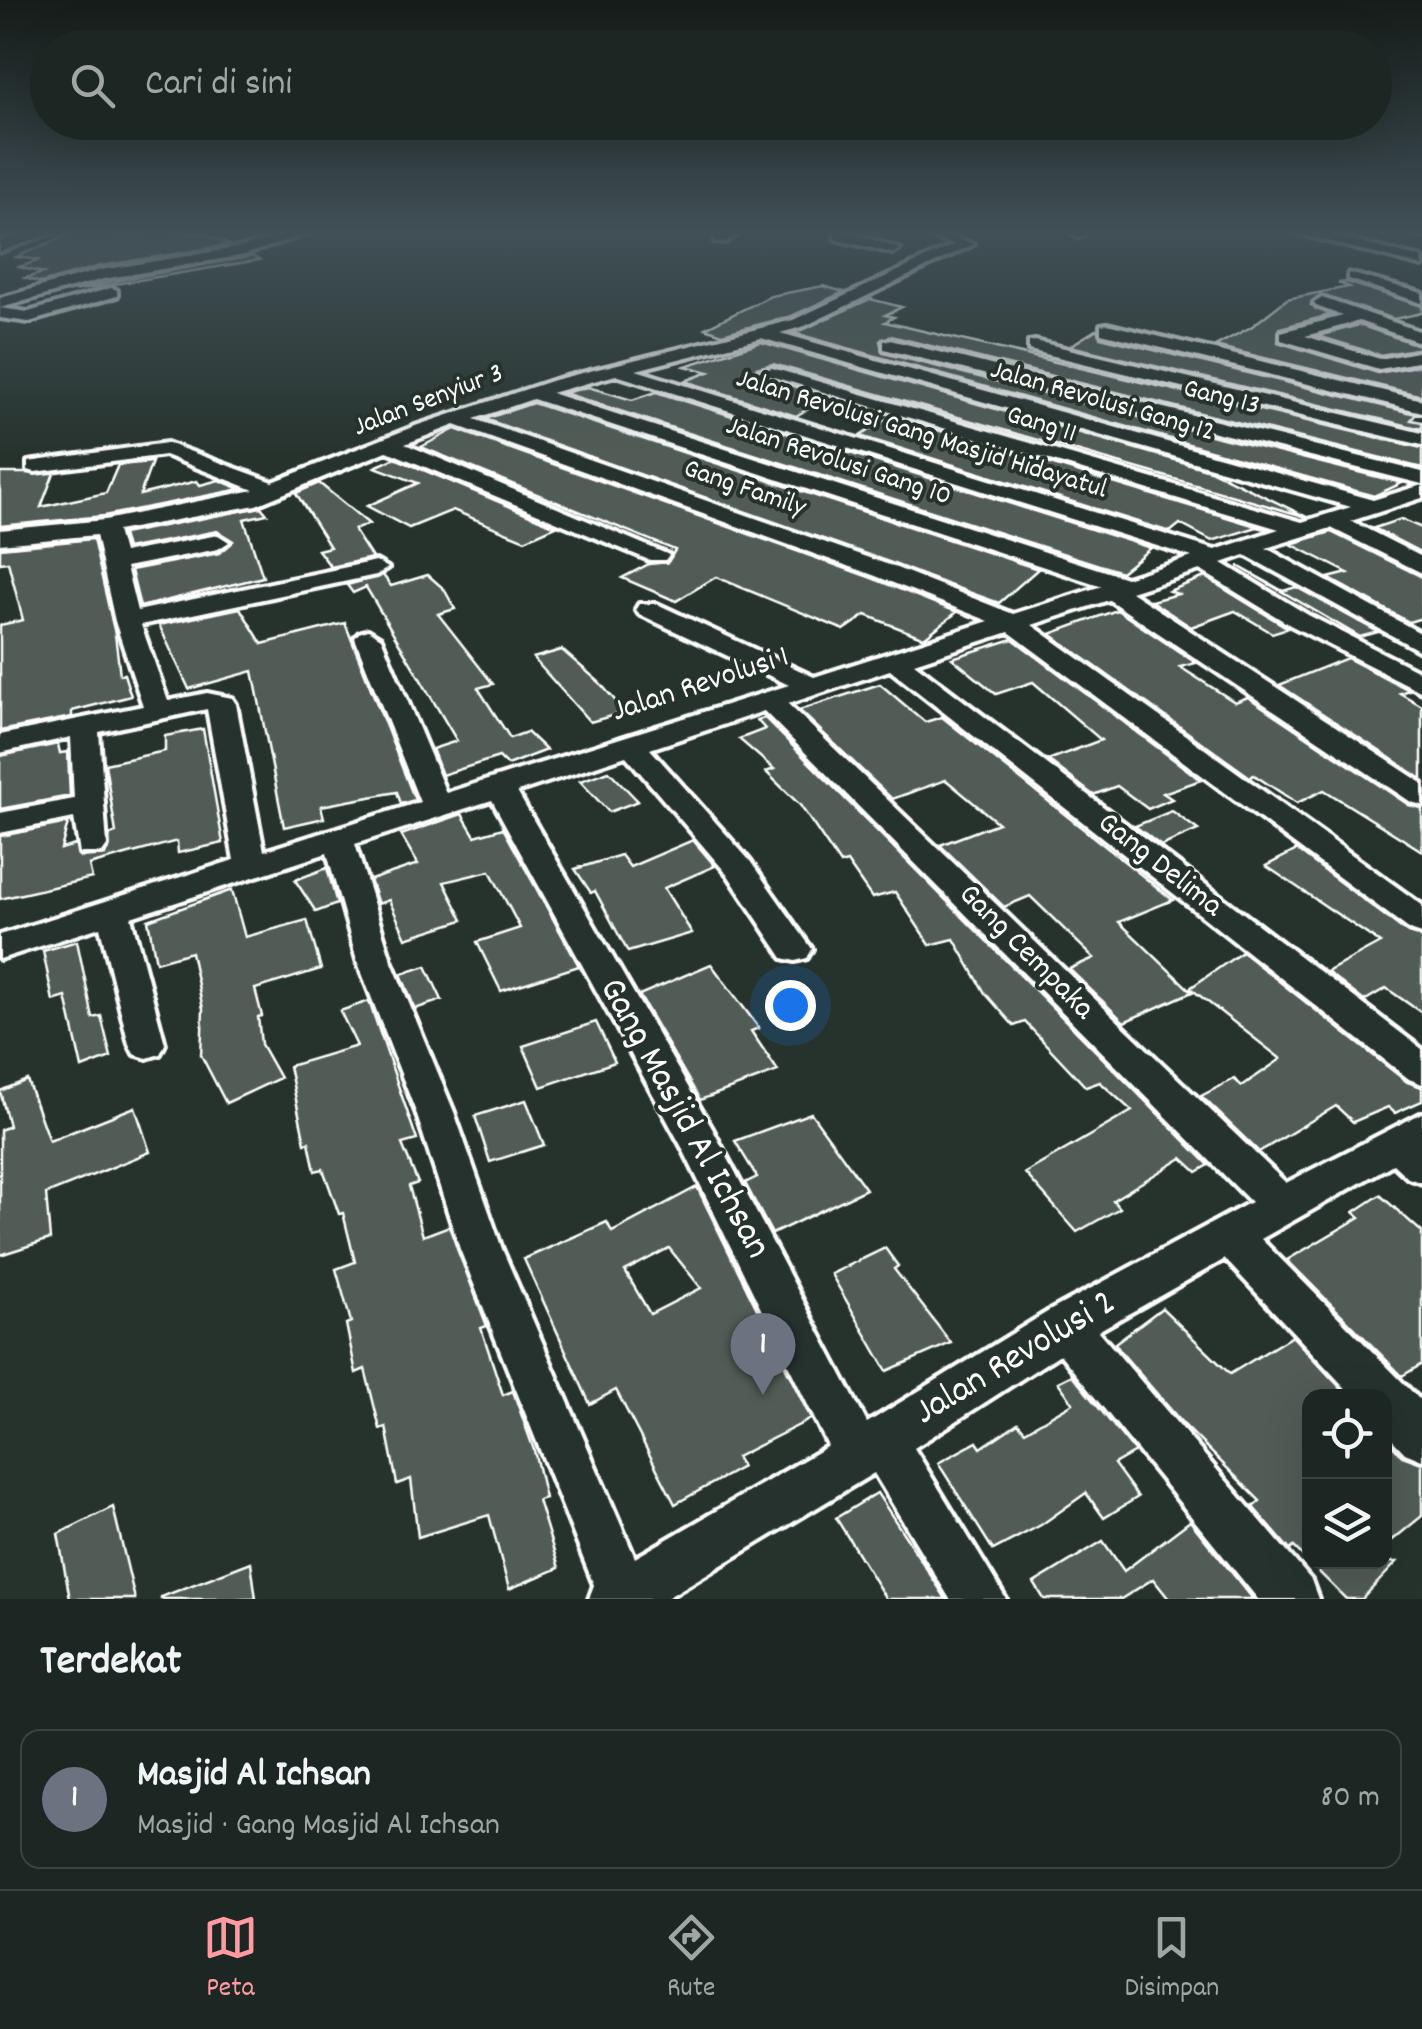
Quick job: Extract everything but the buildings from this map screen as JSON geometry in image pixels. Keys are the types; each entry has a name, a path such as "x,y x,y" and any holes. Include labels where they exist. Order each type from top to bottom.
{"street":[{"path":"0,313 29,317 64,307"},
{"name":"Jalan Senyiur 3","path":"0,537 104,527 223,506 276,491 389,444 532,392 611,368 766,334 831,307"},
{"path":"1333,307 1422,338"},
{"path":"1360,316 1287,336 1379,364 1422,356"},
{"path":"1107,329 1422,406"},
{"name":"Jalan Revolusi Gang 12","path":"766,334 1374,507"},
{"name":"Gang 13","path":"890,345 1422,478"},
{"name":"Gang 13","path":"1035,346 1422,439"},
{"name":"Jalan Revolusi Gang Masjid Hidayatul","path":"611,368 1209,559 1299,620 1374,655 1422,684"},
{"name":"Gang 11","path":"766,372 1301,529"},
{"name":"Jalan Revolusi Gang 10","path":"532,392 1120,588 1422,796"},
{"name":"Gang Family","path":"455,419 1012,622 1422,922"},
{"path":"389,444 658,554"},
{"path":"35,466 166,449 276,491"},
{"name":"Jalan Revolusi 1","path":"0,947 1422,491"},
{"path":"1331,519 1422,566"},
{"path":"104,527 127,621 158,711"},
{"path":"114,562 218,542"},
{"path":"1247,547 1422,644"},
{"path":"127,621 376,568"},
{"path":"648,609 815,687"},
{"path":"368,638 437,807"},
{"name":"Gang Delima","path":"896,662 1422,1070"},
{"path":"0,744 208,700 222,704 251,865"},
{"name":"Gang Cempaka","path":"769,701 1281,1205"},
{"path":"85,726 91,846"},
{"path":"632,745 739,868 795,949"},
{"name":"Gang Masjid Al Ichsan","path":"500,788 870,1449 980,1599"},
{"path":"0,823 90,804"},
{"path":"338,839 374,960 435,1112 481,1249 622,1597"},
{"path":"112,910 147,1044"},
{"name":"Jalan Revolusi 2","path":"622,1597 870,1449 1065,1326 1281,1205 1414,1146"},
{"path":"1229,1235 1376,1389"},
{"path":"1065,1326 1292,1599"},
{"path":"1392,1405 1422,1436"}],"place":[{"name":"Masjid Al Ichsan","path":"763,1395"}]}
